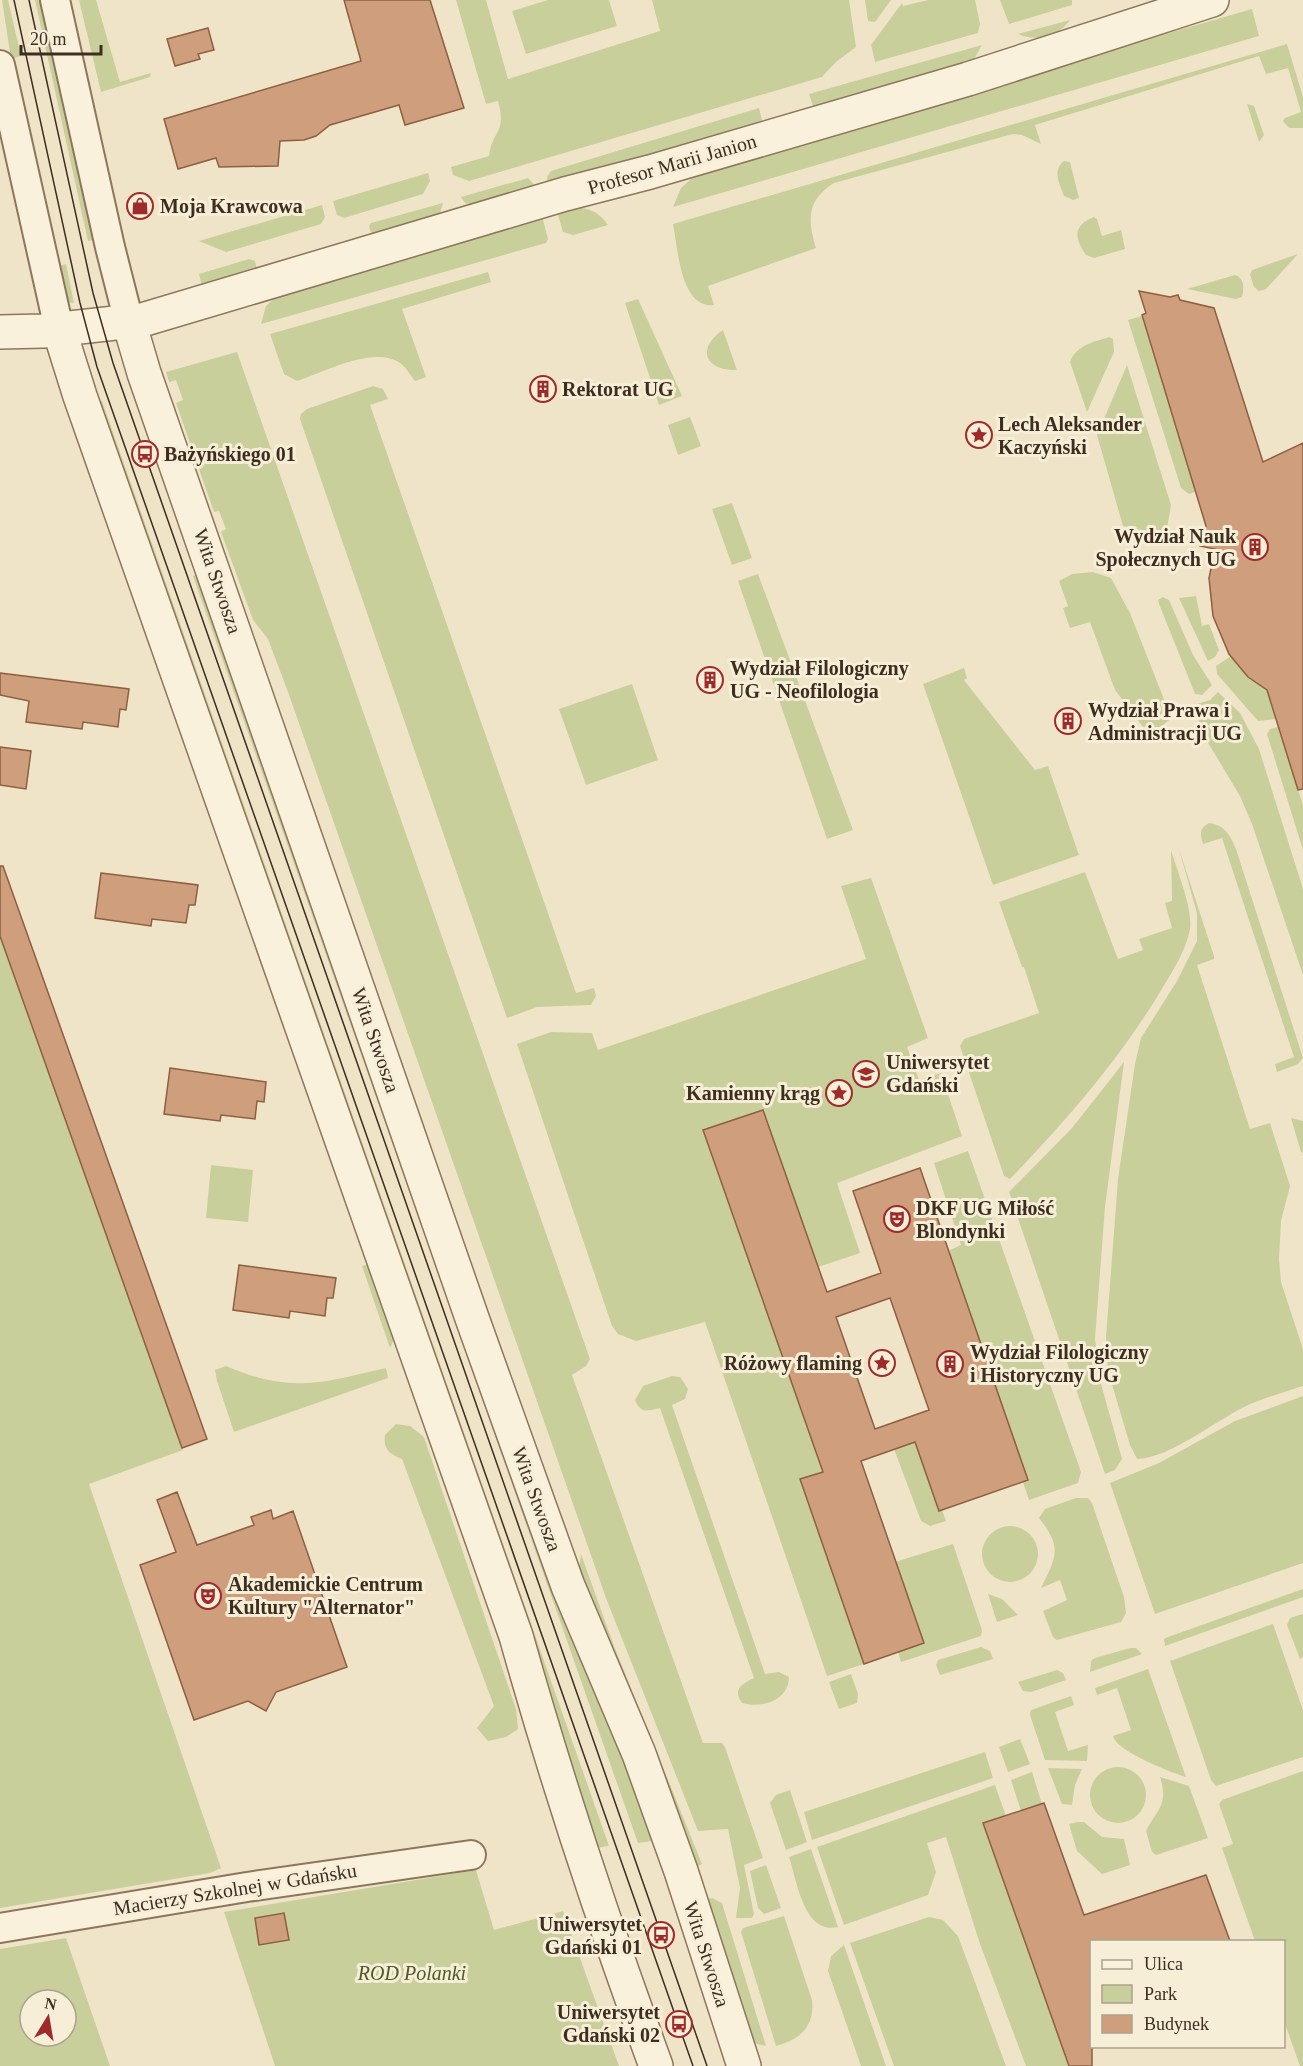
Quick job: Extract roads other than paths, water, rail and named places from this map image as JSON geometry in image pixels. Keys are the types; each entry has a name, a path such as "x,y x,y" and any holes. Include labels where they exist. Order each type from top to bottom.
{"street":[{"name":"Wita Stwosza","path":"55,0 110,247 144,373 472,1318 568,1586 639,1754 681,1871 744,2066"},
{"name":"Profesor Marii Janion","path":"0,332 59,329 142,320 565,194 608,184 957,82 1212,0"},
{"path":"0,65 59,329 80,396 516,1636 550,1756 603,1921 656,2066"},
{"name":"Macierzy Szkolnej w Gdańsku","path":"0,1928 231,1889 471,1855"}],"tram line":[{"path":"14,0 80,303 97,367 693,2066"},
{"path":"29,0 93,293 113,363 707,2066"}],"place":[{"name":"Moja Krawcowa","path":"140,206"},
{"name":"Rektorat UG","path":"543,389"},
{"name":"Lech Aleksander Kaczyński","path":"979,435"},
{"name":"Bażyńskiego 01","path":"145,454"},
{"name":"Wydział Nauk Społecznych UG","path":"1255,547"},
{"name":"Wydział Filologiczny UG - Neofilologia","path":"710,680"},
{"name":"Wydział Prawa i Administracji UG","path":"1068,721"},
{"name":"Uniwersytet Gdański","path":"866,1074"},
{"name":"Kamienny krąg","path":"839,1093"},
{"name":"DKF UG Miłość Blondynki","path":"897,1219"},
{"name":"Różowy flaming","path":"882,1363"},
{"name":"Wydział Filologiczny i Historyczny UG","path":"950,1364"},
{"name":"Akademickie Centrum Kultury \"Alternator\"","path":"208,1596"},
{"name":"Uniwersytet Gdański 01","path":"661,1935"},
{"name":"Uniwersytet Gdański 02","path":"679,2024"}],"park label":[{"name":"ROD Polanki","path":"412,1973"}]}
